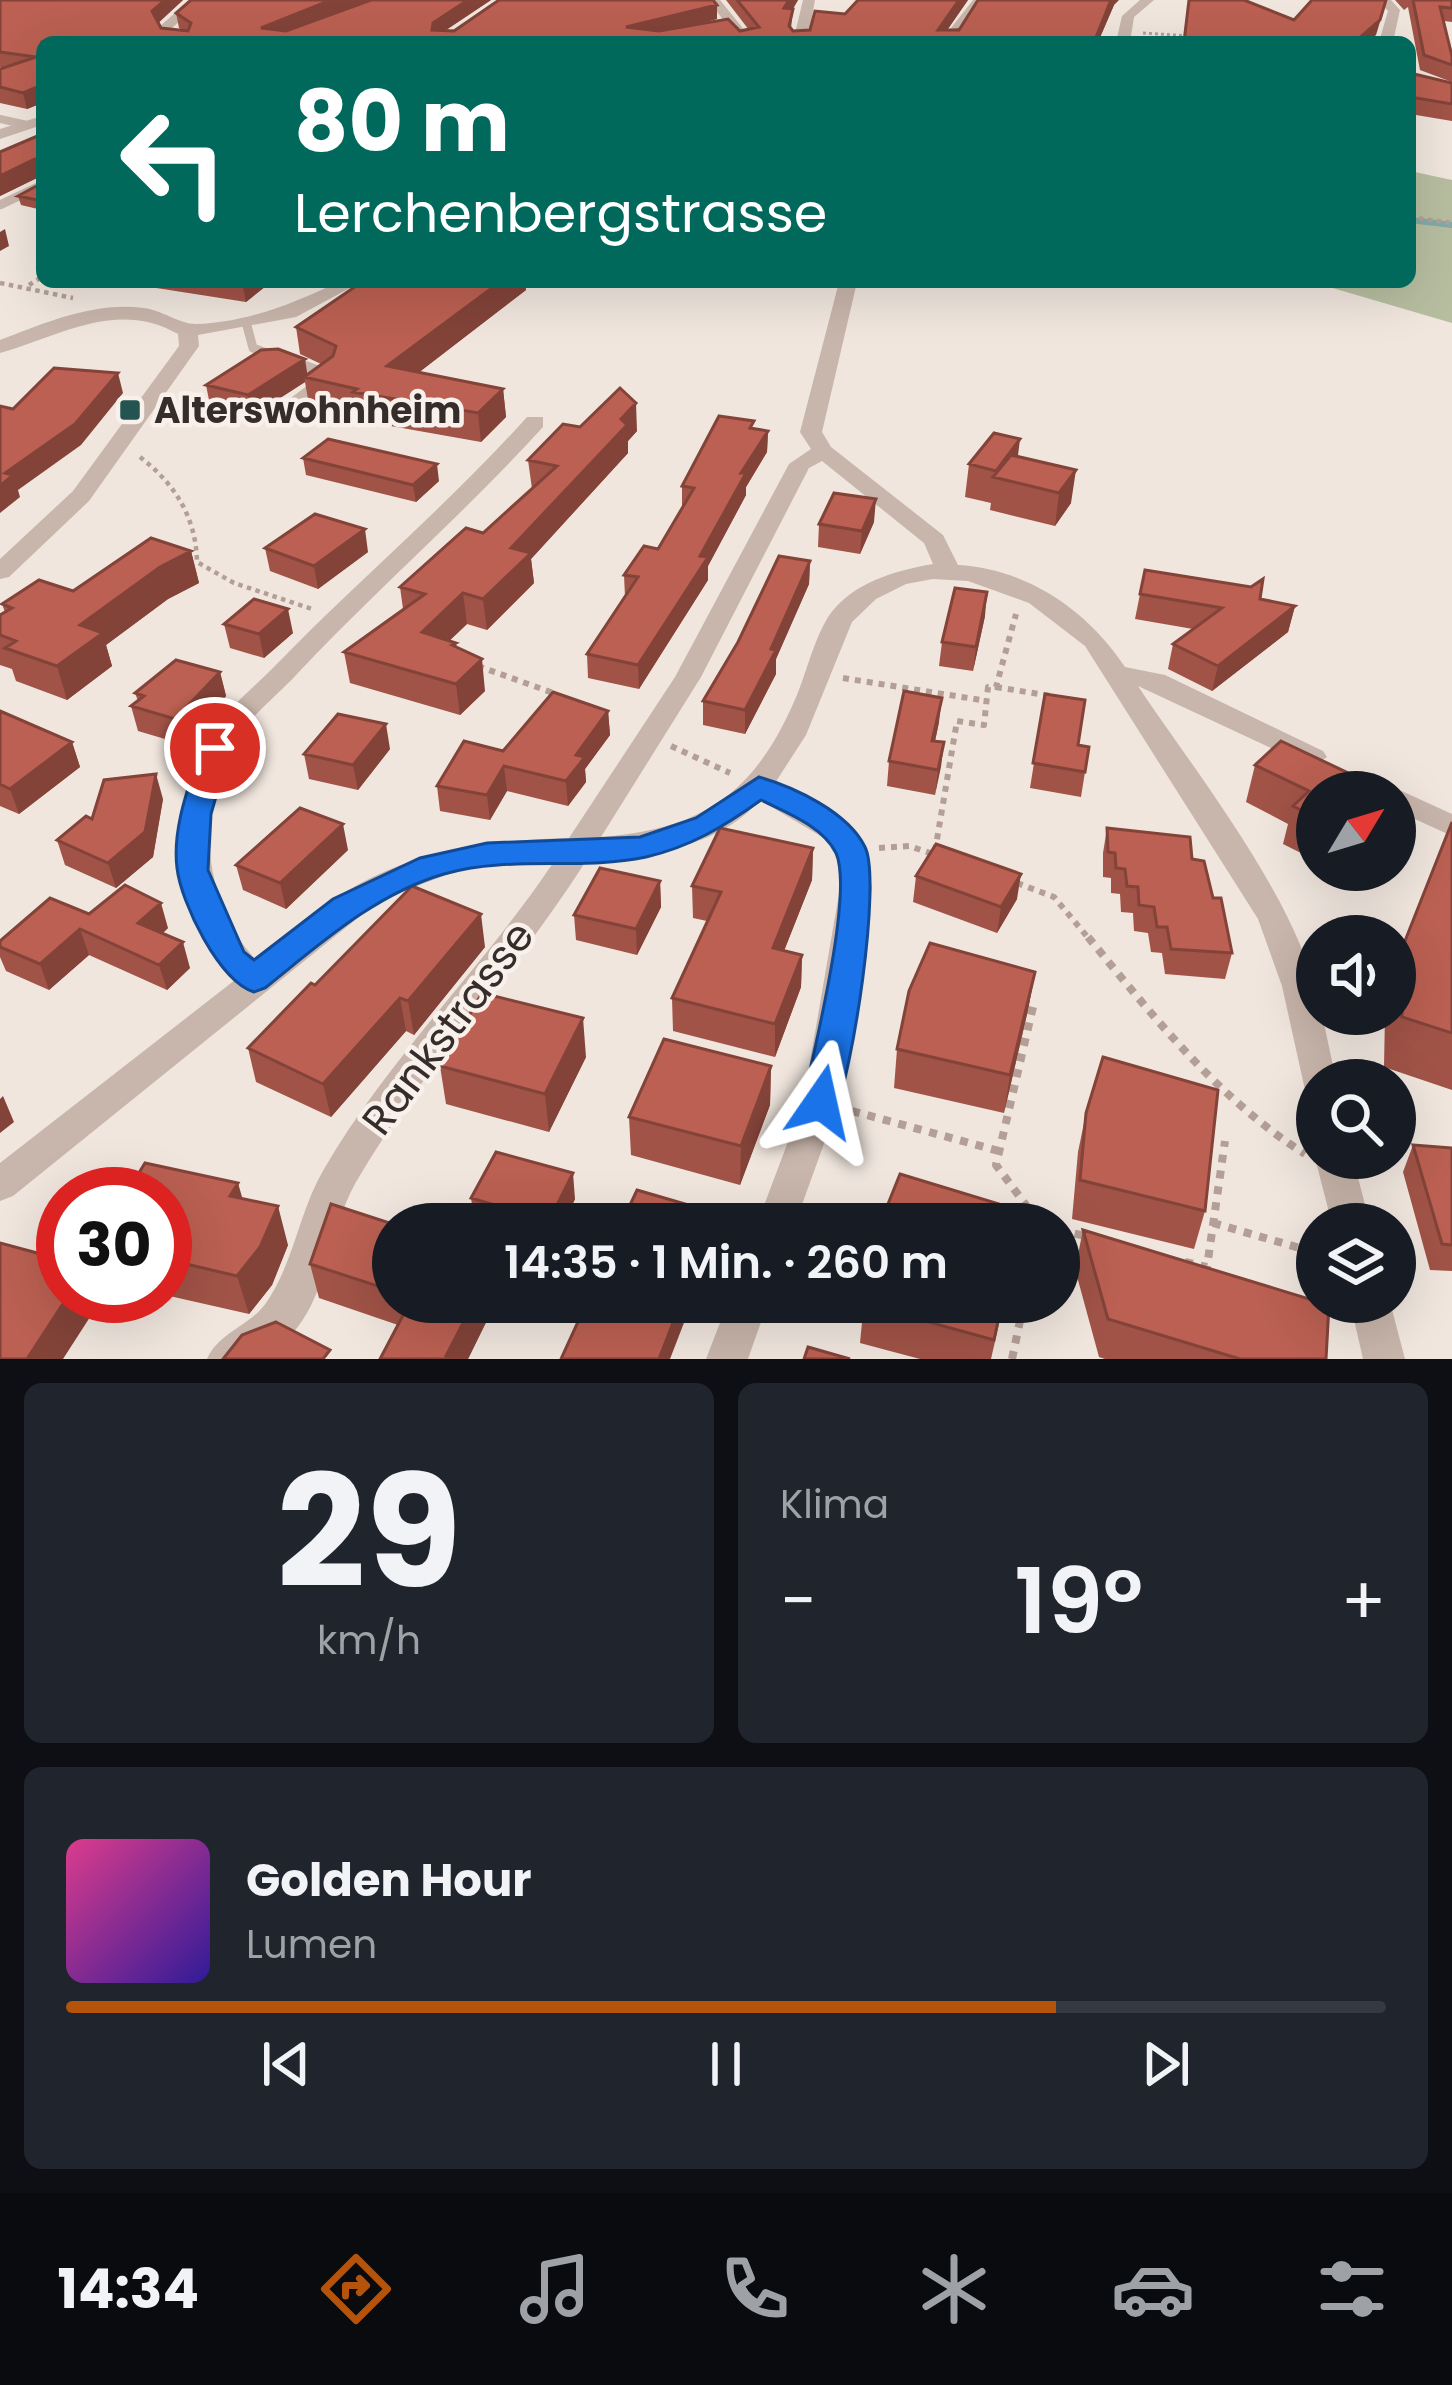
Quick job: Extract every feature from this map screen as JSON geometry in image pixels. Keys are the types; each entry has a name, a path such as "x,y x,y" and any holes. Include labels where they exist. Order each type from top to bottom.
{"street":[{"path":"170,36 165,27 197,0"},
{"path":"713,0 742,36"},
{"path":"801,36 809,0"},
{"path":"952,36 979,0"},
{"path":"1124,36 1128,16 1148,0"},
{"path":"1384,0 1394,10 1387,36"},
{"path":"712,26 732,25"},
{"path":"0,134 34,122"},
{"path":"0,346 112,314 159,316 188,331 246,322 308,306 341,288"},
{"path":"846,288 811,424 823,451 940,544 949,572"},
{"path":"0,572 81,496 119,451 184,358 188,331"},
{"path":"254,979 231,959 193,870 196,814 215,748 340,619 473,494 535,422"},
{"name":"Rankstrasse","path":"228,1359 278,1321 301,1280 337,1180 413,1068 552,890 688,676 800,464 823,451"},
{"path":"0,1185 344,907 414,872 487,854 642,848 723,815 759,787 776,765 841,619 863,594 908,575 949,572 1023,587 1082,626 1119,674 1274,917 1299,986 1314,1059"},
{"path":"1119,674 1155,681 1339,771"},
{"path":"759,787 819,817 851,850 853,909 821,1102 784,1203"},
{"path":"1416,808 1452,826"},
{"path":"727,1359 740,1323"},
{"path":"1375,1323 1384,1359"}],"lane":[{"path":"0,119 34,122"},
{"path":"0,205 36,188"},
{"path":"246,322 253,348 330,376 270,422"}],"path":[{"path":"1416,218 1452,223"},
{"path":"0,283 26,287 36,281"},
{"path":"119,451 163,473 193,528 197,562 208,571 340,619"},
{"path":"996,687 1023,587"},
{"path":"461,660 567,698"},
{"path":"816,674 987,701"},
{"path":"934,854 957,721 984,725 988,687 1059,698"},
{"path":"648,735 759,787"},
{"path":"851,850 909,847 954,861"},
{"path":"1014,883 1054,897 1168,1034 1262,1127 1296,1149"},
{"path":"1024,1203 996,1165 1033,1007"},
{"path":"821,1102 999,1151"},
{"path":"1165,1257 1207,1267 1225,1141"},
{"path":"1213,1223 1296,1247"},
{"path":"1080,1236 1101,1241"},
{"path":"1012,1359 1020,1323"}],"green space":[{"path":"1416,172 1452,180 1452,323 1332,288 1416,288"}],"building":[{"path":"0,0 165,0 152,11 161,28 188,31 191,23 176,13 191,0 331,0 261,28 286,31 371,0 468,0 433,23 432,30 454,31 499,0 713,0 717,5 626,27 659,31 728,19 740,31 759,27 737,0 789,0 784,8 793,9 789,26 793,31 810,30 815,11 845,14 858,0 959,0 938,30 959,30 978,0 1111,0 1096,36 36,36 36,57 0,52"},
{"path":"1189,0 1244,0 1294,20 1312,0 1386,0 1380,20 1362,36 1185,36"},
{"path":"1413,0 1452,0 1452,8 1440,7 1452,65 1424,55"},
{"path":"36,57 36,88 23,93 0,87 0,69"},
{"path":"1416,74 1452,83 1452,104 1416,98"},
{"path":"36,137 36,160 0,176 0,152"},
{"path":"36,186 36,200 18,196"},
{"path":"353,288 492,288 387,366 503,389 478,413 353,392 357,389 304,377 333,356 336,346 296,327"},
{"path":"278,349 305,359 248,395 206,385 261,350"},
{"path":"54,368 118,373 75,424 5,473 13,475 0,486 0,406 13,409"},
{"path":"620,388 636,403 621,419 627,425 511,548 531,553 483,599 463,593 422,632 456,643 452,645 482,659 456,684 344,652 425,594 400,587 466,528 483,533 557,466 528,460 563,424 580,427"},
{"path":"719,416 754,421 750,428 768,431 741,473 746,473 700,556 708,557 638,665 587,654 638,577 624,575 644,546 658,549 694,488 682,486"},
{"path":"994,433 1020,439 996,471 969,464"},
{"path":"328,439 437,464 413,485 303,458"},
{"path":"1011,455 1076,470 1059,493 993,477"},
{"path":"834,493 876,499 862,531 819,524"},
{"path":"315,514 365,529 314,566 265,548"},
{"path":"151,538 191,551 160,567 80,625 103,633 57,666 5,648 16,641 0,635 0,615 12,608 2,604 39,580 73,591"},
{"path":"779,556 810,561 771,649 776,650 745,710 703,701 738,642"},
{"path":"1145,570 1251,587 1263,579 1260,599 1295,606 1218,666 1173,644 1222,608 1140,594"},
{"path":"955,588 987,592 976,647 942,642"},
{"path":"254,599 288,609 259,634 224,624"},
{"path":"176,660 220,672 175,719 131,706 144,696 135,693"},
{"path":"904,691 942,698 932,741 944,742 938,770 889,761"},
{"path":"553,692 608,711 576,755 585,757 566,781 504,766 487,795 437,786 464,741 503,751"},
{"path":"1045,694 1085,700 1078,745 1089,747 1085,772 1033,763"},
{"path":"0,711 72,742 10,789 0,784"},
{"path":"338,714 386,724 353,765 304,754"},
{"path":"1281,741 1344,771 1296,771 1296,785 1255,765"},
{"path":"156,774 145,832 108,863 57,840 86,816 92,819 104,780"},
{"path":"300,808 343,824 280,883 236,865"},
{"path":"1452,822 1452,1033 1416,1021 1415,915"},
{"path":"720,828 813,848 773,948 802,955 775,1024 672,998 721,892 692,886"},
{"path":"1107,828 1190,837 1192,859 1204,861 1213,898 1221,898 1232,953 1171,949 1167,927 1157,927 1154,907 1139,905 1138,887 1127,886 1125,869 1116,868 1115,853 1108,852"},
{"path":"936,844 1021,874 1001,907 916,876"},
{"path":"600,868 660,881 636,929 574,915"},
{"path":"125,885 161,903 138,923 183,942 159,965 80,929 40,964 0,947 0,941 50,898 89,914"},
{"path":"412,886 481,914 408,1001 400,998 323,1084 248,1048 311,983 315,985"},
{"path":"930,943 1035,972 1010,1075 897,1049 909,991"},
{"path":"482,993 583,1018 545,1094 440,1066"},
{"path":"664,1039 771,1066 741,1146 629,1117"},
{"path":"1103,1057 1218,1090 1205,1211 1080,1180 1086,1113"},
{"path":"1416,1145 1452,1148 1452,1245 1442,1244"},
{"path":"496,1152 573,1173 558,1203 488,1203 471,1198"},
{"path":"192,1173 238,1183 230,1196 278,1206 260,1247 237,1276 192,1265"},
{"path":"900,1174 996,1203 888,1203"},
{"path":"637,1190 682,1203 631,1203"},
{"path":"331,1204 372,1217 372,1284 310,1264"},
{"path":"1083,1230 1296,1295 1296,1323 1328,1323 1326,1359 1240,1359 1108,1319"},
{"path":"0,1243 36,1253 36,1323 50,1323 27,1359 0,1359"},
{"path":"276,1322 330,1350 323,1359 223,1359 242,1335"},
{"path":"399,1323 463,1323 446,1356 455,1359 380,1359"},
{"path":"577,1323 673,1323 659,1359 561,1359"},
{"path":"932,1323 998,1323 994,1340"},
{"path":"808,1347 850,1359 804,1359"}],"waterway":[{"path":"1416,221 1452,225"}],"place":[{"name":"Alterswohnheim","path":"130,410"}],"route":[{"path":"215,748 196,814 193,870 231,959 254,979 344,907 431,866 487,854 642,848 706,825 759,787 819,817 840,833 851,850 856,888 843,993 821,1102"}]}
